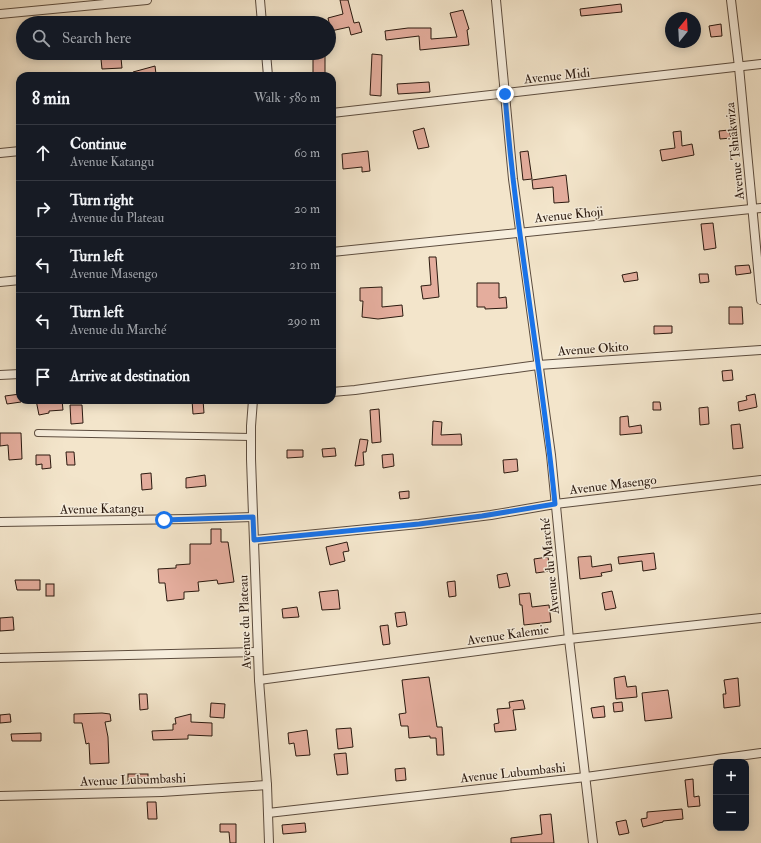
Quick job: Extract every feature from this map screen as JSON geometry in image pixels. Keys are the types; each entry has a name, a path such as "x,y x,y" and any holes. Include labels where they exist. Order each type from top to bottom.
{"street":[{"path":"0,14 147,0"},
{"path":"260,0 261,16"},
{"name":"Avenue du Marché","path":"496,0 520,232 551,455 569,639 593,843"},
{"name":"Avenue Tshiakwiza","path":"730,0 757,209 761,300"},
{"path":"267,60 268,72"},
{"name":"Avenue Midi","path":"336,113 761,64"},
{"path":"0,154 16,152"},
{"name":"Avenue Khoji","path":"336,252 757,209"},
{"path":"0,282 16,280"},
{"name":"Avenue Okito","path":"336,392 538,365 761,350"},
{"path":"0,375 16,374"},
{"name":"Avenue du Plateau","path":"253,404 250,437 258,652 267,785 269,843"},
{"path":"38,433 250,437"},
{"name":"Avenue Masengo","path":"254,540 426,523 491,515 555,504 761,480"},
{"name":"Avenue Katangu","path":"0,522 170,520 253,517"},
{"name":"Avenue Kalemie","path":"260,680 569,639 761,618"},
{"path":"0,658 258,652"},
{"name":"Avenue Lubumbashi","path":"268,813 586,777 761,754"},
{"name":"Avenue Lubumbashi","path":"0,796 162,792 267,785"}],"building":[{"path":"340,0 348,0 354,23 359,22 362,32 351,35 349,27 336,30 336,16 343,14"},
{"path":"621,4 622,12 581,16 580,9"},
{"path":"463,10 469,29 467,30 469,45 420,50 419,36 386,40 385,31 408,28 431,28 431,39 457,37 450,13"},
{"path":"721,24 722,36 711,37 709,26"},
{"path":"372,54 382,55 381,96 370,95"},
{"path":"101,60 121,60 122,68 102,69"},
{"path":"313,60 325,60 325,72 313,72"},
{"path":"155,66 156,72 133,72"},
{"path":"429,82 430,92 398,94 397,84"},
{"path":"424,128 429,147 418,149 413,131"},
{"path":"729,130 731,138 720,139 719,131"},
{"path":"681,131 682,146 692,144 694,155 662,161 660,150 675,148 673,132"},
{"path":"368,151 370,171 362,172 362,167 343,169 342,154"},
{"path":"528,151 532,179 523,180 520,152"},
{"path":"566,175 569,202 554,203 553,187 533,189 532,180"},
{"path":"713,223 716,248 704,250 701,224"},
{"path":"429,257 436,257 439,297 423,299 421,286 431,285"},
{"path":"749,265 751,273 736,275 735,266"},
{"path":"637,272 638,280 624,282 622,275"},
{"path":"699,274 708,274 709,282 700,283"},
{"path":"477,283 499,283 499,298 506,297 507,308 485,309 485,307 477,307"},
{"path":"382,287 382,307 402,305 403,316 378,319 362,317 363,301 360,301 360,288"},
{"path":"729,307 742,307 743,324 729,324"},
{"path":"654,326 672,326 672,333 654,334"},
{"path":"732,370 733,380 723,381 722,371"},
{"path":"755,394 757,407 739,411 738,402 747,400 746,396"},
{"path":"16,395 16,403 7,404 5,396"},
{"path":"653,402 660,402 661,410 653,410"},
{"path":"37,404 62,404 63,410 49,411 49,413 39,415"},
{"path":"192,404 203,404 204,413 193,414"},
{"path":"70,405 82,405 83,423 71,424"},
{"path":"708,407 709,424 700,425 699,408"},
{"path":"379,409 381,442 372,443 370,410"},
{"path":"628,416 629,427 641,425 642,433 620,435 620,417"},
{"path":"433,421 442,422 441,435 461,434 462,445 432,445"},
{"path":"740,424 743,448 733,449 731,425"},
{"path":"0,433 21,433 22,459 9,460 8,445 0,446"},
{"path":"360,439 368,440 366,452 363,452 364,465 355,466"},
{"path":"335,448 336,456 323,457 322,449"},
{"path":"287,450 303,450 303,457 287,458"},
{"path":"66,452 74,452 75,465 67,465"},
{"path":"393,454 394,466 383,468 382,455"},
{"path":"36,455 50,455 51,468 42,469 42,464 36,465"},
{"path":"517,459 518,471 504,473 503,460"},
{"path":"151,473 152,489 142,490 141,474"},
{"path":"205,475 206,486 186,488 186,478"},
{"path":"409,491 409,498 400,499 399,492"},
{"path":"211,529 221,529 221,542 228,542 234,582 218,584 217,580 198,582 199,591 184,592 184,599 167,601 165,583 159,583 158,569 176,568 176,565 190,564 190,544 211,544"},
{"path":"347,542 349,551 343,552 345,561 330,565 326,547"},
{"path":"654,553 656,569 643,571 642,561 619,564 618,557"},
{"path":"591,556 592,567 611,564 612,571 601,573 602,576 580,579 578,557"},
{"path":"548,557 550,571 536,573 534,559"},
{"path":"507,573 510,586 499,588 497,575"},
{"path":"15,580 40,580 40,590 17,590"},
{"path":"455,581 456,596 449,597 447,582"},
{"path":"46,584 54,584 54,596 46,596"},
{"path":"338,590 340,609 322,610 319,592"},
{"path":"612,591 616,608 605,610 602,593"},
{"path":"530,593 532,607 549,605 551,622 524,625 522,605 520,605 519,594"},
{"path":"297,607 299,617 283,618 282,609"},
{"path":"405,612 407,625 397,627 395,613"},
{"path":"13,617 14,630 0,631 0,618"},
{"path":"388,625 390,644 383,645 380,626"},
{"path":"625,676 627,687 636,686 637,697 616,699 614,678"},
{"path":"429,677 437,727 442,727 444,755 437,755 436,738 430,738 430,736 409,738 408,726 401,726 399,714 406,713 402,680"},
{"path":"738,678 740,706 724,708 723,694 726,694 724,680"},
{"path":"668,690 672,718 645,721 642,693"},
{"path":"139,694 147,694 148,709 140,710"},
{"path":"523,700 525,709 513,710 516,730 495,732 494,724 499,723 497,709 510,708 509,702"},
{"path":"622,702 623,711 614,712 613,703"},
{"path":"211,703 225,704 224,718 210,717"},
{"path":"604,706 605,717 593,718 591,708"},
{"path":"10,714 11,722 0,723 0,715"},
{"path":"74,714 110,714 111,721 105,722 108,737 109,763 90,764 89,743 86,744 82,723 74,723"},
{"path":"191,714 191,722 212,723 212,736 188,735 188,739 153,740 152,731 173,730 173,724 176,724 175,718"},
{"path":"351,728 353,747 338,749 336,729"},
{"path":"307,730 310,755 296,756 294,743 289,744 288,733"},
{"path":"41,733 41,741 12,741 11,734"},
{"path":"346,753 348,774 337,775 334,754"},
{"path":"405,768 406,780 396,781 395,769"},
{"path":"128,774 148,774 148,782 128,782"},
{"path":"693,779 694,797 699,796 700,806 688,807 685,780"},
{"path":"147,802 156,802 157,819 148,819"},
{"path":"682,809 683,819 663,821 643,827 641,819 647,818 647,812"},
{"path":"551,814 554,843 511,843 511,838 542,834 540,815"},
{"path":"626,820 629,833 619,835 616,822"},
{"path":"305,823 306,832 283,834 282,825"},
{"path":"220,824 236,824 236,843 230,843 229,832 220,832"}],"route":[{"path":"164,520 253,517 254,540 419,524 482,516 555,504 551,455 513,179 505,94"}]}
